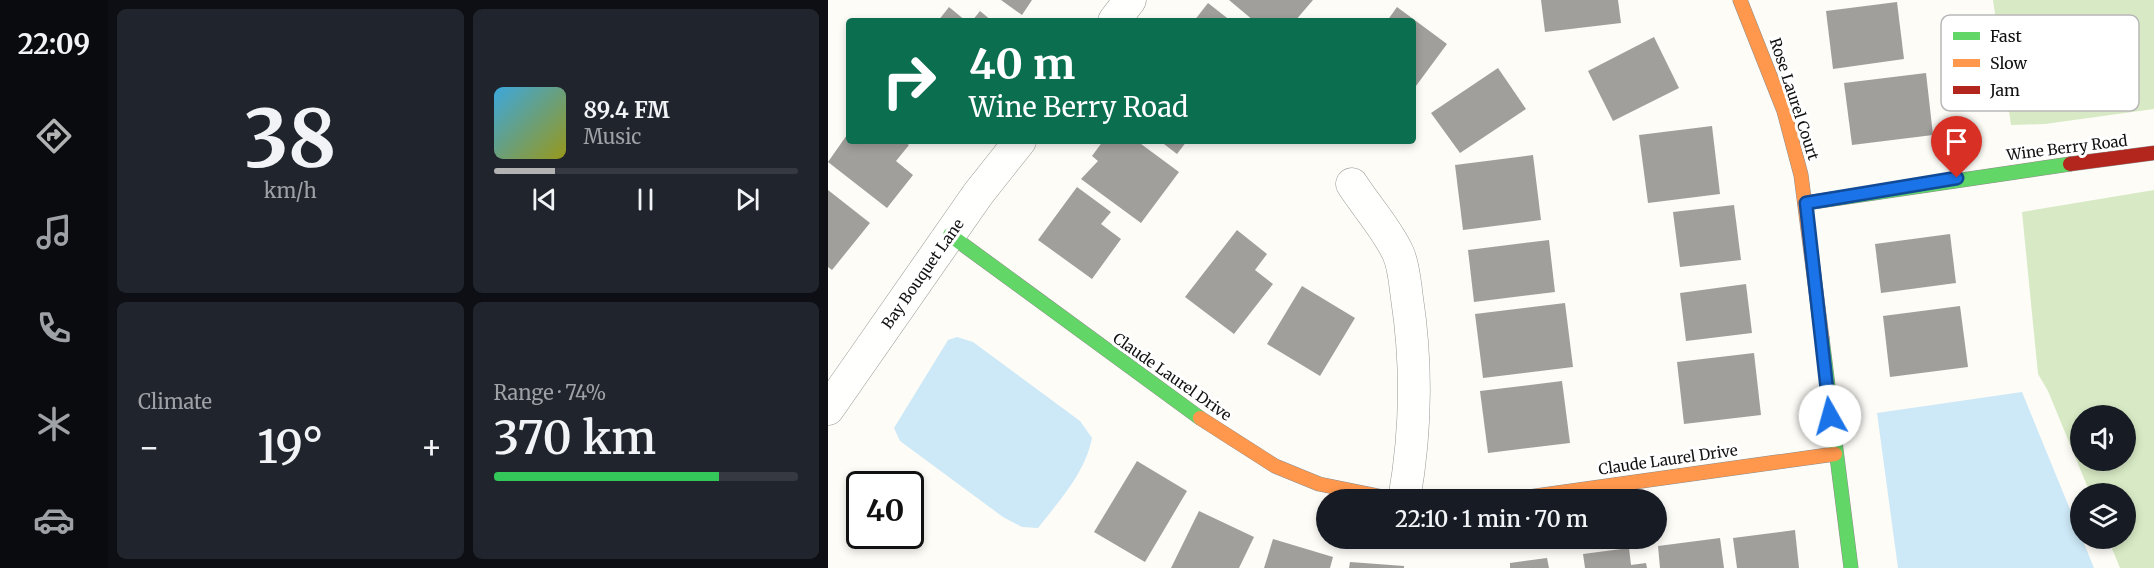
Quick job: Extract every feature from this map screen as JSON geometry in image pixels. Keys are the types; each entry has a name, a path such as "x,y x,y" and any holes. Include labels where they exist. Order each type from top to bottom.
{"street":[{"path":"1116,18 1130,0"},
{"name":"Rose Laurel Court","path":"1740,0 1784,111 1806,203 1835,454 1851,568"},
{"name":"Bay Bouquet Lane","path":"828,409 950,235 1018,144"},
{"name":"Wine Berry Road","path":"1806,203 1957,178 2154,153"},
{"path":"1352,184 1398,254 1406,288 1412,334 1413,404 1410,466 1406,489"},
{"name":"Claude Laurel Drive","path":"950,235 1234,442 1275,466 1319,484 1344,489"},
{"name":"Claude Laurel Drive","path":"1585,489 1835,454"}],"green space":[{"path":"1993,0 2154,0 2154,109 2045,124 2011,125 2009,111 2139,111 2139,15 1995,15"},
{"path":"2154,190 2154,568 2120,568 2112,549 2136,549 2136,483 2086,483 2081,471 2136,471 2136,405 2070,405 2070,444 2048,391 2038,374 2022,212"}],"water":[{"path":"957,337 973,342 1080,421 1092,438 1089,451 1078,474 1038,528 1022,527 1003,517 900,441 894,428 948,340"},
{"path":"2022,392 2070,509 2070,549 2086,549 2094,568 1898,568 1877,413"}],"building":[{"path":"1001,0 1032,0 1022,15"},
{"path":"1229,0 1313,0 1298,18 1250,18"},
{"path":"1541,0 1618,0 1621,23 1545,32"},
{"path":"1897,2 1904,59 1833,69 1826,11"},
{"path":"1208,3 1227,18 1196,18"},
{"path":"949,7 962,18 940,18"},
{"path":"1397,7 1412,18 1389,18"},
{"path":"980,11 988,18 974,18"},
{"path":"1416,21 1447,44 1416,86"},
{"path":"1654,37 1679,88 1613,121 1588,71"},
{"path":"1498,68 1526,109 1460,153 1431,113"},
{"path":"1926,73 1933,135 1852,145 1844,83"},
{"path":"1712,126 1720,194 1648,203 1639,135"},
{"path":"846,136 846,144 908,144 909,145 896,161 913,175 887,208 828,162"},
{"path":"1101,144 1141,144 1179,172 1141,223 1081,179 1098,161 1092,156"},
{"path":"1164,144 1185,144 1177,154"},
{"path":"1533,155 1541,220 1463,230 1455,165"},
{"path":"1077,187 1111,212 1101,224 1121,239 1092,279 1038,240"},
{"path":"828,190 870,223 832,270 828,267"},
{"path":"1734,205 1741,260 1680,267 1673,212"},
{"path":"1237,230 1267,254 1255,270 1273,284 1234,334 1185,297"},
{"path":"1950,234 1956,283 1881,293 1875,244"},
{"path":"1549,240 1555,292 1474,302 1468,250"},
{"path":"1746,284 1752,333 1686,341 1680,293"},
{"path":"1302,286 1355,318 1320,376 1267,344"},
{"path":"1565,303 1573,367 1483,378 1475,314"},
{"path":"1960,306 1968,367 1890,377 1883,316"},
{"path":"1754,353 1761,415 1684,424 1677,362"},
{"path":"1562,381 1570,443 1488,453 1480,391"},
{"path":"1137,461 1187,491 1145,562 1094,532"},
{"path":"1199,511 1254,537 1239,568 1171,568"},
{"path":"1795,530 1799,568 1737,568 1733,538"},
{"path":"1720,538 1724,568 1660,568 1658,549 1667,549 1667,545"},
{"path":"1273,539 1333,557 1330,568 1264,568"},
{"path":"1629,549 1631,565 1646,563 1647,568 1585,568 1583,554"},
{"path":"1547,558 1549,568 1510,568 1510,563"},
{"path":"1350,562 1404,566 1404,568 1349,568"}],"traffic: fast":[{"path":"1806,203 2070,164"},
{"path":"950,235 1200,418"},
{"path":"1822,338 1851,568"}],"traffic: slow":[{"path":"1740,0 1784,111 1801,175 1822,338"},
{"path":"1200,418 1275,466 1319,484 1344,489"},
{"path":"1585,489 1835,454"}],"traffic: jam":[{"path":"2070,164 2154,153"}],"route":[{"path":"1830,416 1806,203 1957,178"}]}
